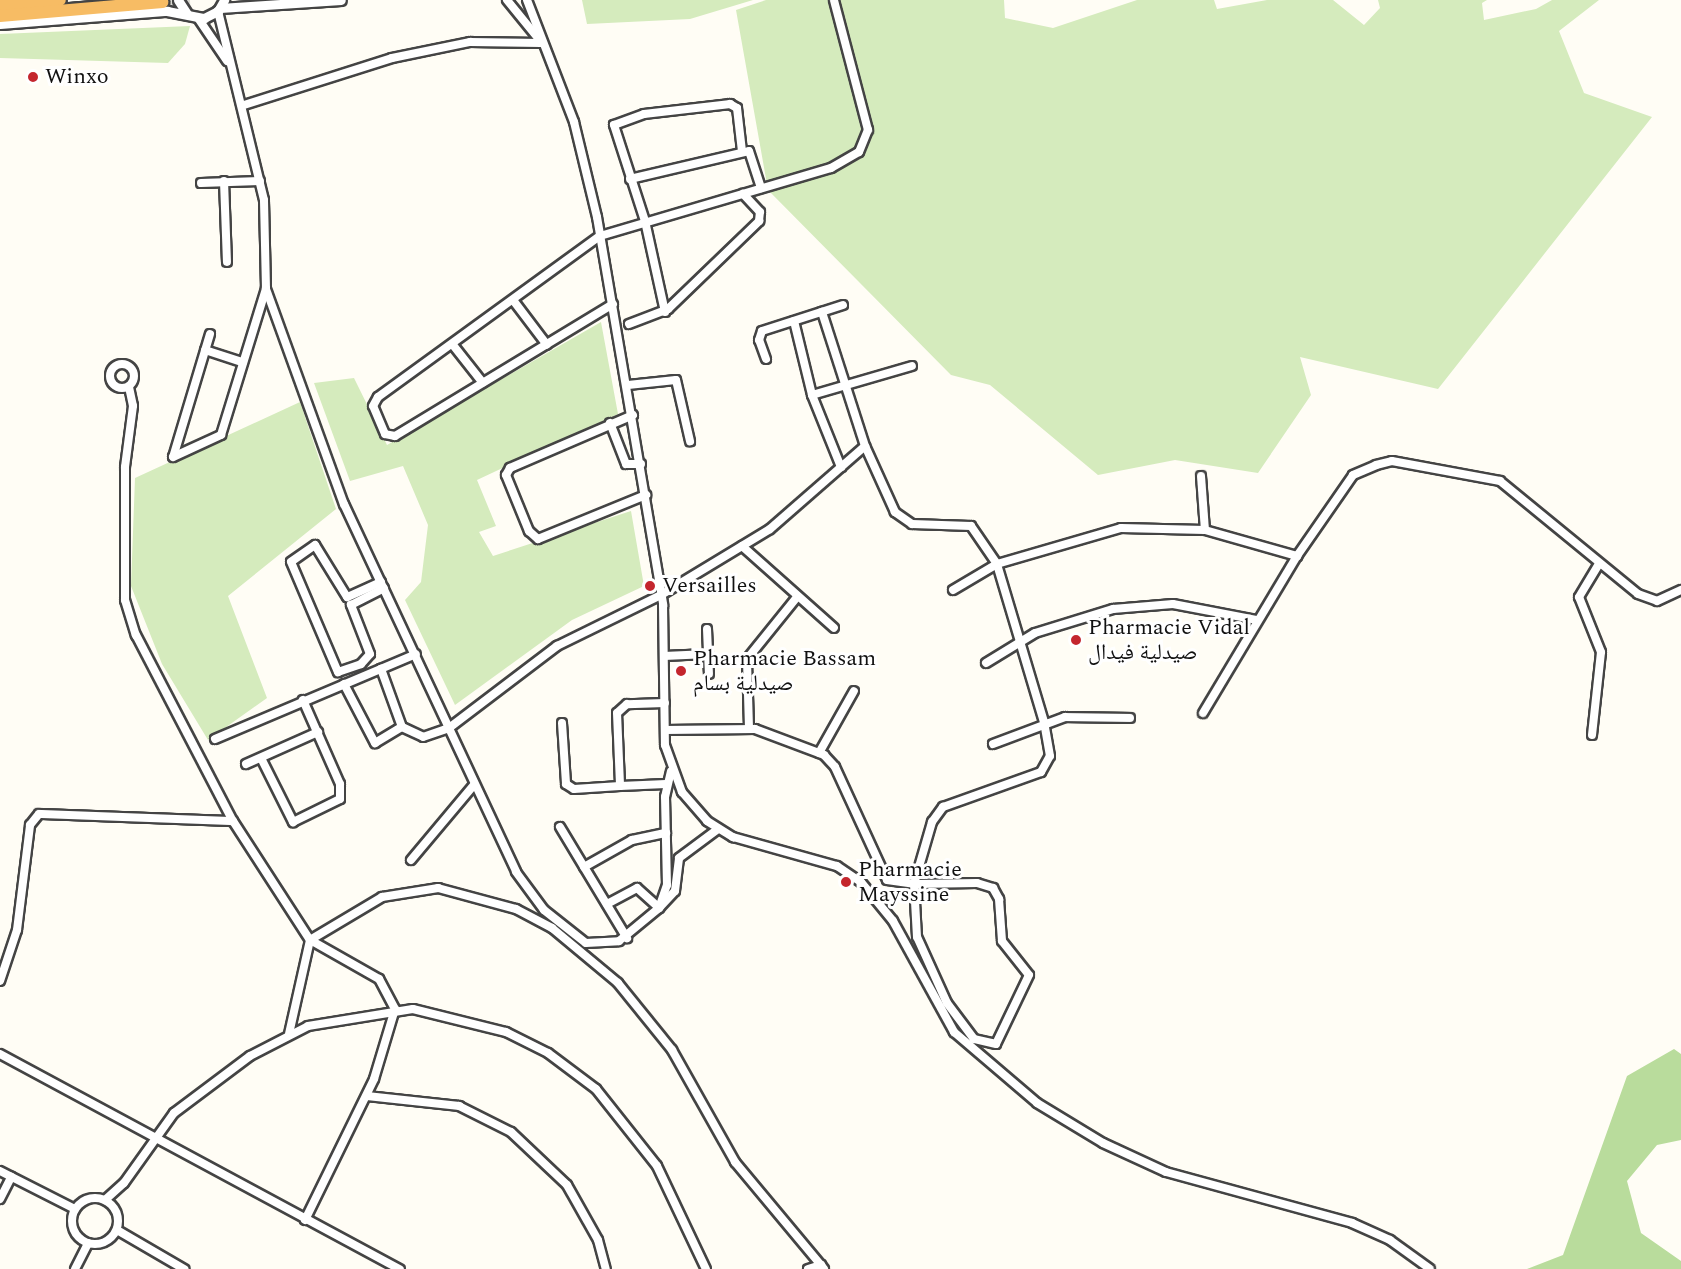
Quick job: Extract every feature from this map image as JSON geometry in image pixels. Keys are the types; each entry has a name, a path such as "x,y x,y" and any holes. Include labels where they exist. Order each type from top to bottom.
{"highway":[{"path":"0,5 60,0"},
{"path":"0,16 162,2"}],"street":[{"path":"178,0 187,14"},
{"path":"198,18 220,6 341,0"},
{"path":"507,0 540,41"},
{"path":"527,0 540,41 574,122 600,236 628,385 661,595 665,730 671,772 694,808 718,829 750,844 837,866 861,882 893,921 933,1000 963,1043 1065,1120 1166,1172 1352,1223 1430,1269"},
{"path":"613,304 395,436 385,434 374,401 600,236 838,166 867,141 834,0"},
{"path":"220,6 229,63 244,105 260,181 266,289 333,477 516,872 544,910 586,943 609,945 627,938 675,891 680,858 718,829"},
{"path":"0,24 187,14 198,18 229,63"},
{"path":"244,105 392,58 470,42 540,41"},
{"path":"665,312 645,221 614,125 635,116 733,105 742,151"},
{"path":"630,179 742,151 753,155 761,188"},
{"path":"224,181 227,262"},
{"path":"201,183 260,181"},
{"path":"629,324 665,312 760,219 743,194"},
{"path":"210,334 173,457 221,435 266,289"},
{"path":"513,300 547,345"},
{"path":"766,360 759,340 762,331 843,305"},
{"path":"665,730 749,728 819,753 835,767 881,874 890,883 914,884 977,883 998,894 1002,941 1029,975 996,1044 977,1041 947,1003 917,937 914,884 932,822 943,807 1041,772 1050,756 1044,722 997,564 971,526 912,524 899,517 865,446 822,312"},
{"path":"794,321 813,395 841,467"},
{"path":"453,345 483,383"},
{"path":"206,350 243,362"},
{"path":"813,395 912,366"},
{"path":"628,385 676,380 690,441"},
{"path":"129,387 133,406 125,467 125,600 136,634 233,821 310,940 379,979 395,1009 388,1047 367,1096 305,1220"},
{"path":"633,415 610,423 507,471 529,531 543,538 646,495"},
{"path":"610,423 626,464 641,464"},
{"path":"381,669 402,727 423,737 449,728 557,646 661,595 784,518 865,446"},
{"path":"1203,713 1297,556 1353,475 1392,461 1500,481 1599,564 1648,599 1681,590"},
{"path":"1202,476 1205,530"},
{"path":"953,590 997,564 1121,528 1205,530 1297,556"},
{"path":"315,544 347,597 382,585 351,605 370,654 361,664 338,672 291,562 315,544"},
{"path":"742,546 834,628"},
{"path":"1592,735 1601,652 1579,597 1599,564"},
{"path":"749,728 747,659 797,597"},
{"path":"986,663 1021,640 1089,615 1155,605 1210,609 1257,620"},
{"path":"706,629 708,674"},
{"path":"215,739 416,654"},
{"path":"664,656 708,654"},
{"path":"344,684 369,741 402,727"},
{"path":"819,753 854,692"},
{"path":"261,758 282,809 296,822 342,796 318,732 303,700"},
{"path":"620,786 617,713 627,704 665,703"},
{"path":"993,744 1044,722 1083,715 1130,718"},
{"path":"562,723 566,784 574,789 666,784"},
{"path":"246,764 318,732"},
{"path":"659,908 667,885 666,784 671,772"},
{"path":"411,860 474,785"},
{"path":"0,981 17,930 30,825 39,814 233,821"},
{"path":"560,826 627,938"},
{"path":"584,867 632,840 666,833"},
{"path":"289,1034 310,940 382,897 438,888 478,895 552,928 618,983 660,1032 735,1162 823,1267"},
{"path":"607,904 637,888 659,908"},
{"path":"105,1200 124,1183 153,1137 198,1091 289,1034 395,1009 432,1011 506,1032 548,1053 596,1089 657,1166 706,1269"},
{"path":"0,1054 305,1220 400,1269"},
{"path":"367,1096 459,1106 511,1132 567,1185 598,1240 606,1269"},
{"path":"0,1171 75,1209"},
{"path":"0,1199 11,1177"},
{"path":"88,1198 105,1200 118,1216 117,1230 108,1240 88,1243 73,1229 75,1209 88,1198"},
{"path":"117,1230 184,1269"},
{"path":"75,1269 88,1243"},
{"path":"1413,1257 1421,1269"},
{"path":"808,1269 823,1267"}],"green space":[{"path":"582,0 753,0 690,19 587,24"},
{"path":"766,0 1004,0 1005,18 1053,28 1137,0 1214,0 1217,9 1267,0 1333,0 1364,25 1380,8 1378,0 1487,0 1482,3 1484,20 1536,9 1552,0 1599,0 1559,31 1584,93 1652,117 1438,389 1300,357 1311,395 1258,473 1175,460 1098,475 990,385 951,375 768,190 736,10"},
{"path":"190,26 185,44 168,63 0,58 0,34"},
{"path":"601,322 618,414 477,480 496,526 479,532 493,556 631,511 644,586 572,620 455,705 405,600 421,582 428,525 403,466 350,481 314,383 354,378 387,445"},
{"path":"300,402 336,509 228,596 267,698 208,740 162,664 131,586 135,478"},
{"path":"1674,1049 1681,1054 1681,1140 1657,1145 1627,1181 1641,1233 1681,1261 1681,1269 1527,1269 1563,1255 1627,1076"}],"tunnel":[{"path":"162,2 190,0"}],"place":[{"name":"Winxo","path":"33,77"},
{"name":"Versailles","path":"650,586"},
{"name":"Pharmacie Vidal صيدلية فيدال","path":"1076,640"},
{"name":"Pharmacie Bassam صيدلية بسام","path":"681,671"},
{"name":"Pharmacie Mayssine","path":"846,882"}]}
